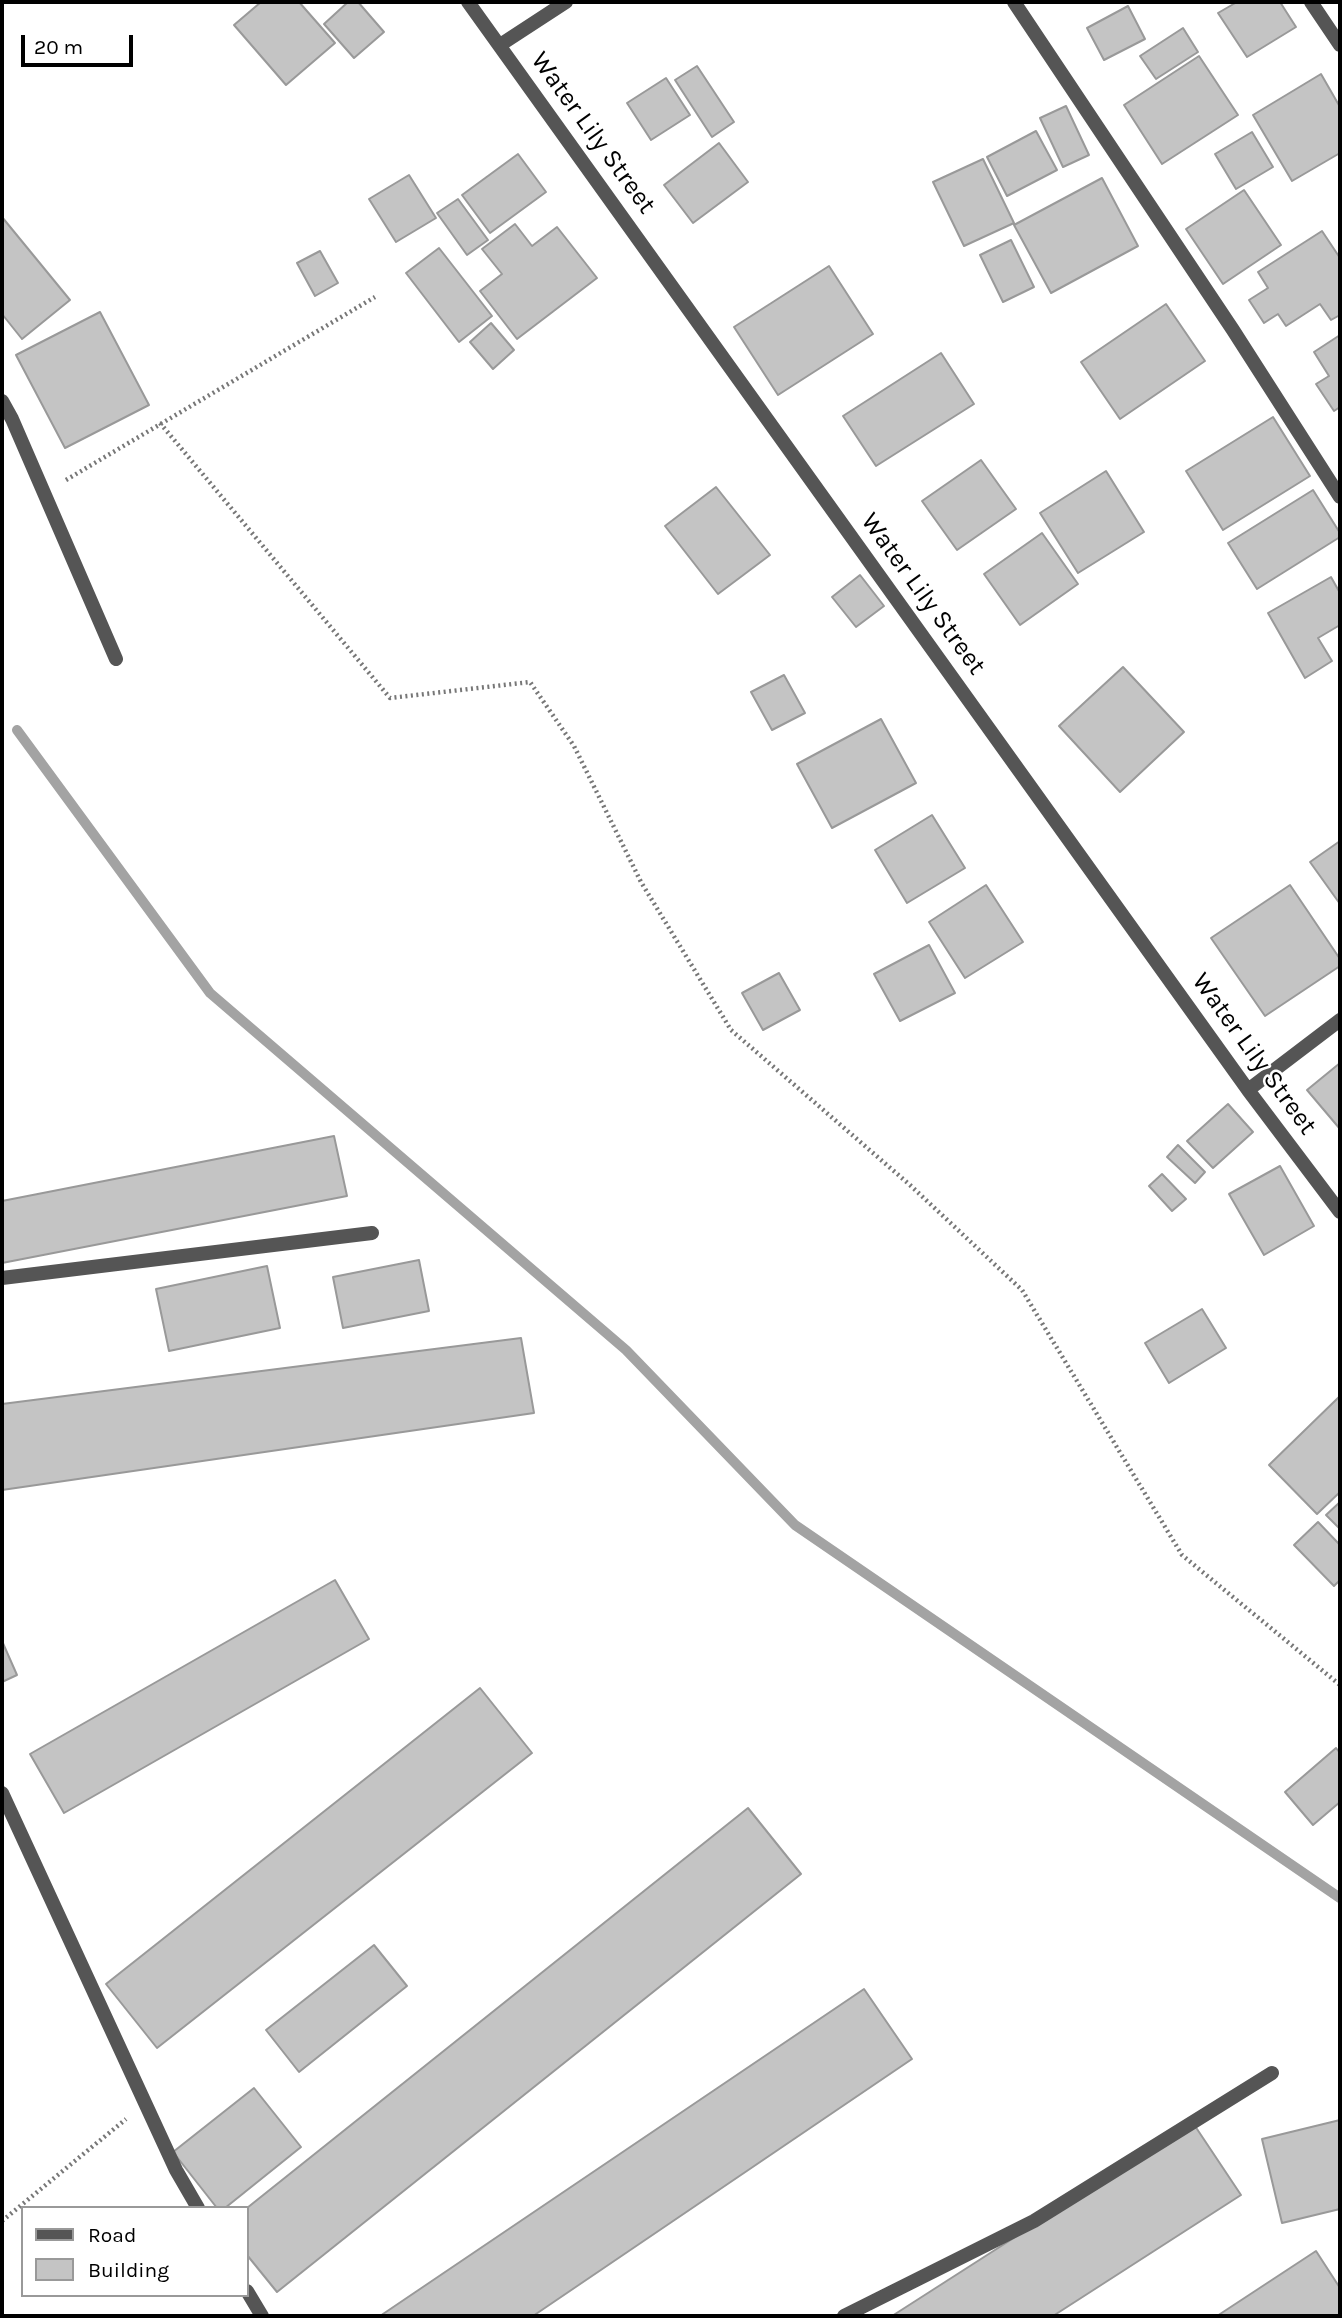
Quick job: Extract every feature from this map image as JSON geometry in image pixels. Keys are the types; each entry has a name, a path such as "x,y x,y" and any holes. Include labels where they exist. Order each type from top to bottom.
{"street":[{"name":"Water Lily Street","path":"468,2 1248,1090 1340,1212"},
{"path":"500,45 566,2"},
{"path":"1014,2 1233,330 1340,497"},
{"path":"1311,2 1340,45"},
{"path":"2,401 116,659"},
{"path":"1248,1090 1340,1020"},
{"path":"2,1278 372,1233"},
{"path":"2,1793 176,2170 197,2206"},
{"path":"844,2316 1034,2221 1272,2073"},
{"path":"248,2293 262,2316"}],"path":[{"path":"44,494 375,297"},
{"path":"160,423 390,698 530,682 574,746 640,882 731,1030 909,1185 1022,1290 1182,1555 1340,1685"},
{"path":"2,2221 145,2103"}],"building":[{"path":"261,2 299,2 335,43 286,85 234,25"},
{"path":"348,2 358,2 384,32 354,58 324,24"},
{"path":"1237,2 1280,2 1296,27 1247,57 1218,13"},
{"path":"1128,6 1145,39 1104,60 1087,28"},
{"path":"1183,28 1198,52 1156,79 1140,56"},
{"path":"1199,56 1238,115 1162,164 1124,105"},
{"path":"697,66 734,122 712,137 675,80"},
{"path":"1321,74 1340,107 1340,153 1292,181 1253,115"},
{"path":"666,78 690,115 651,140 627,103"},
{"path":"1066,106 1089,155 1063,167 1040,118"},
{"path":"1036,131 1057,170 1007,196 987,157"},
{"path":"1252,132 1273,167 1236,189 1215,154"},
{"path":"719,143 748,182 693,223 664,185"},
{"path":"518,154 546,192 490,233 462,195"},
{"path":"983,159 1014,223 964,246 933,182"},
{"path":"409,175 436,218 396,242 369,199"},
{"path":"1102,178 1138,246 1051,293 1014,225"},
{"path":"1244,190 1281,245 1223,284 1186,229"},
{"path":"458,199 488,240 467,255 437,213"},
{"path":"2,217 70,300 22,339 2,314"},
{"path":"515,224 532,246 557,227 597,278 517,339 480,291 502,274 482,249"},
{"path":"1322,231 1340,258 1340,315 1331,320 1320,304 1286,326 1278,314 1264,323 1249,300 1268,288 1258,272"},
{"path":"1011,240 1034,287 1003,302 980,255"},
{"path":"439,248 492,316 459,342 406,273"},
{"path":"320,251 338,283 315,296 297,263"},
{"path":"829,266 873,334 778,395 734,327"},
{"path":"1166,304 1205,361 1120,419 1081,362"},
{"path":"100,312 149,405 65,448 16,355"},
{"path":"491,323 514,350 493,369 470,342"},
{"path":"1340,335 1340,407 1334,411 1316,384 1329,376 1314,352"},
{"path":"941,353 974,404 876,466 843,416"},
{"path":"1273,417 1310,476 1223,530 1186,471"},
{"path":"981,460 1016,509 957,550 922,501"},
{"path":"1106,471 1144,532 1078,573 1040,513"},
{"path":"716,487 770,555 718,594 665,526"},
{"path":"1313,490 1340,537 1257,589 1228,543"},
{"path":"1042,533 1078,584 1020,625 984,574"},
{"path":"860,575 884,606 856,627 832,597"},
{"path":"1331,577 1340,593 1340,625 1318,638 1332,661 1305,678 1268,613"},
{"path":"1123,667 1184,732 1120,792 1059,726"},
{"path":"784,675 805,713 772,730 751,692"},
{"path":"881,719 916,783 832,828 797,764"},
{"path":"932,815 965,868 907,903 875,850"},
{"path":"1340,841 1340,904 1310,862"},
{"path":"986,885 1023,942 965,978 929,922"},
{"path":"1290,885 1340,959 1340,966 1265,1016 1211,938"},
{"path":"929,945 955,993 900,1021 874,974"},
{"path":"779,973 800,1010 763,1030 742,993"},
{"path":"1340,1063 1340,1129 1307,1090"},
{"path":"1228,1104 1253,1132 1213,1168 1187,1141"},
{"path":"334,1136 347,1196 2,1263 2,1201"},
{"path":"1178,1145 1205,1172 1195,1183 1167,1157"},
{"path":"1280,1166 1314,1226 1264,1255 1229,1194"},
{"path":"1162,1174 1186,1199 1172,1211 1149,1186"},
{"path":"419,1260 429,1311 343,1328 333,1277"},
{"path":"267,1266 280,1328 169,1351 156,1289"},
{"path":"1202,1309 1226,1348 1169,1383 1145,1343"},
{"path":"521,1338 534,1413 2,1490 2,1404"},
{"path":"1340,1396 1340,1492 1317,1514 1269,1465"},
{"path":"1340,1502 1340,1529 1326,1515"},
{"path":"1318,1522 1340,1545 1340,1580 1334,1586 1294,1545"},
{"path":"335,1580 369,1639 64,1813 30,1754"},
{"path":"2,1641 17,1675 2,1682"},
{"path":"480,1688 532,1753 157,2048 106,1984"},
{"path":"1336,1748 1340,1753 1340,1802 1313,1825 1285,1792"},
{"path":"748,1808 801,1874 277,2292 248,2256 248,2207"},
{"path":"374,1945 407,1986 299,2072 266,2030"},
{"path":"864,1989 912,2059 533,2316 380,2316"},
{"path":"254,2088 301,2147 227,2206 215,2206 173,2152"},
{"path":"1340,2120 1340,2209 1282,2223 1262,2139"},
{"path":"1193,2123 1241,2195 1053,2316 892,2316"},
{"path":"1316,2251 1340,2288 1340,2316 1217,2316"}],"waterway":[{"path":"17,730 210,993 626,1350 795,1525 1340,1898"}]}
